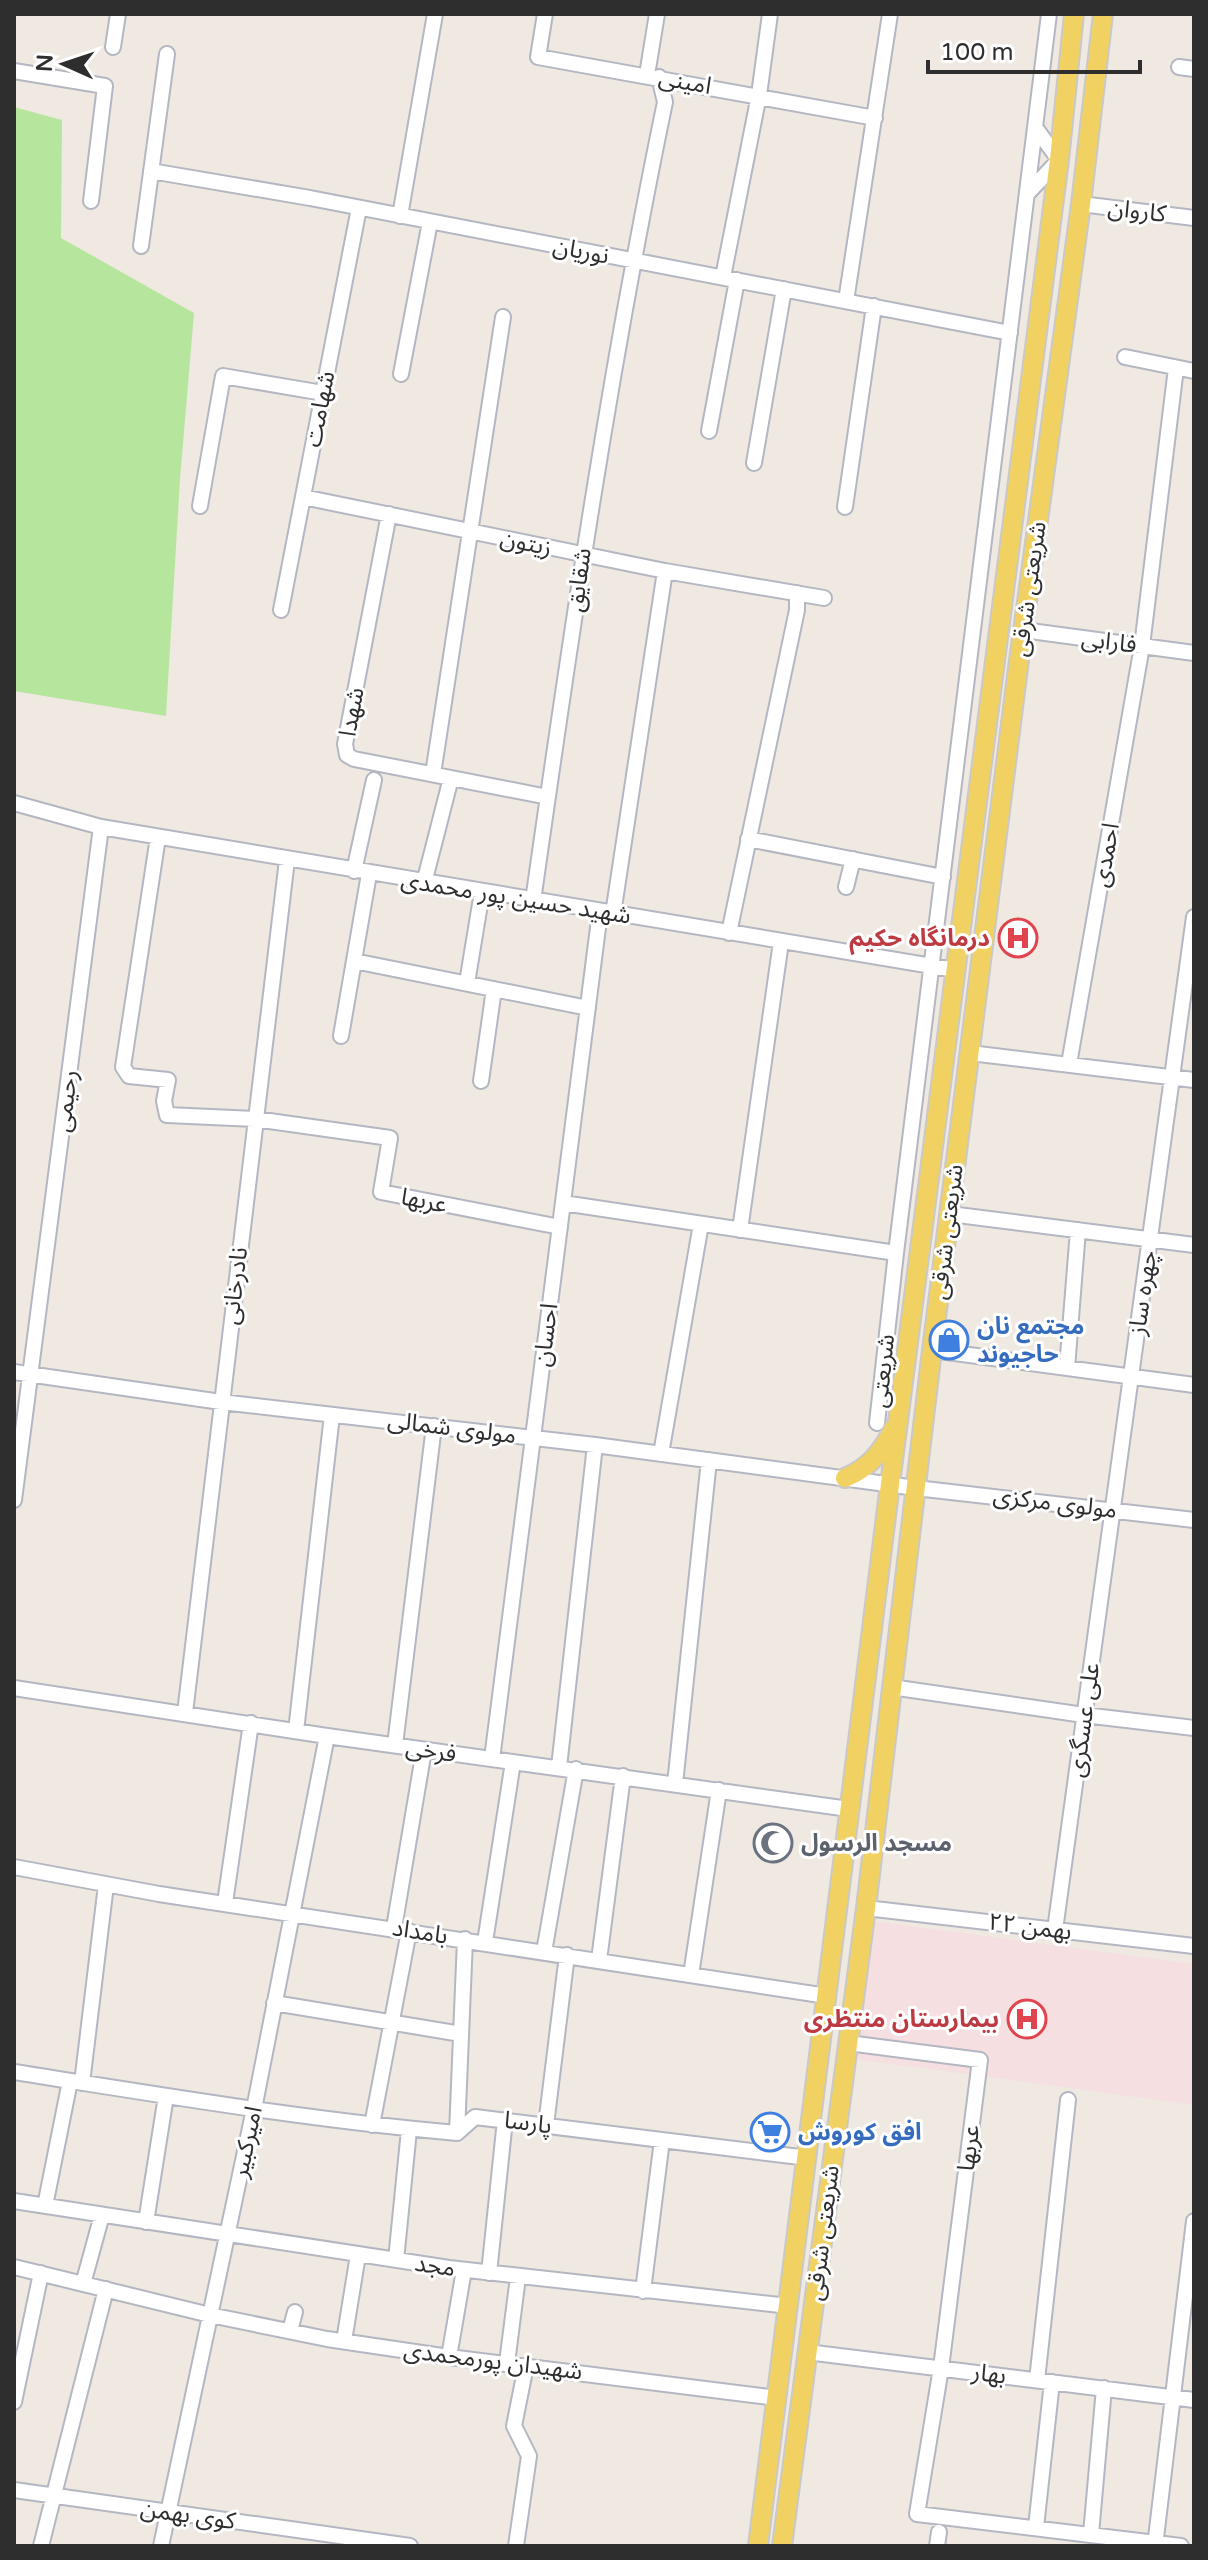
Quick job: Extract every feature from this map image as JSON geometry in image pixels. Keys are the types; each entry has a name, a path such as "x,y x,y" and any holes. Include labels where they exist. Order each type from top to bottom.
{"main road":[{"name":"شریعتی شرقی","path":"758,2546 1059,160 1074,14"},
{"name":"شریعتی شرقی","path":"782,2546 866,1908 932,1350 1103,14"},
{"path":"902,1392 919,1398 927,1394"},
{"path":"845,1478 874,1460 898,1419"},
{"path":"875,1601 889,1596 901,1605"}],"street":[{"path":"113,47 118,14"},
{"path":"400,216 435,14"},
{"name":"امینی","path":"545,14 538,57 875,118"},
{"name":"شقایق","path":"533,901 583,554 632,261 665,102 653,76 657,14"},
{"path":"709,431 770,14"},
{"path":"846,301 890,14"},
{"name":"شریعتی شرقی","path":"889,1320 1049,14"},
{"path":"141,246 167,54"},
{"path":"14,71 105,86 91,201"},
{"path":"1027,194 1059,160 1035,127"},
{"name":"نوریان","path":"151,171 1010,333"},
{"name":"کاروان","path":"1081,204 1194,218"},
{"name":"شهامت","path":"281,610 359,208"},
{"path":"401,374 430,222"},
{"path":"754,463 784,289"},
{"path":"845,507 874,306"},
{"path":"433,774 503,317"},
{"path":"1125,357 1194,371"},
{"name":"احمدی","path":"1069,1064 1142,646 1176,368"},
{"path":"200,506 223,376 323,393"},
{"name":"زیتون","path":"303,497 665,571 824,598"},
{"name":"شهدا","path":"389,514 345,744 347,755 354,759 548,797"},
{"name":"احسان","path":"492,1759 588,1008 665,571"},
{"path":"729,933 797,610 797,593"},
{"name":"فارابی","path":"1023,630 1194,653"},
{"path":"424,883 451,778"},
{"path":"341,1036 354,961 361,872 374,780"},
{"name":"شهید حسین پور محمدی","path":"14,803 101,827 287,860 956,970"},
{"name":"رحیمی","path":"14,1500 101,827"},
{"path":"158,837 123,1067 129,1076 168,1080 164,1101 167,1115 255,1119"},
{"path":"748,839 943,877"},
{"path":"846,887 853,859"},
{"name":"نادرخانی","path":"185,1713 287,860"},
{"path":"467,983 482,892"},
{"name":"چهره ساز","path":"1112,1510 1194,917"},
{"path":"740,1230 781,942"},
{"path":"354,961 588,1008"},
{"path":"481,1081 494,989"},
{"path":"970,1053 1194,1080"},
{"name":"عربها","path":"255,1119 390,1138 381,1192 560,1227"},
{"path":"563,1203 896,1253"},
{"path":"950,1214 1194,1245"},
{"path":"661,1454 701,1224"},
{"path":"1067,1368 1078,1230"},
{"path":"889,1320 911,1323"},
{"name":"شریعتی","path":"877,1423 889,1320"},
{"path":"932,1350 1194,1385"},
{"name":"مولوی شمالی","path":"14,1372 221,1402 595,1445 890,1484"},
{"path":"296,1731 332,1415"},
{"path":"395,1745 434,1426"},
{"path":"559,1767 595,1445"},
{"path":"675,1784 709,1460"},
{"name":"مولوی مرکزی","path":"890,1484 1194,1520"},
{"name":"علی عسگری","path":"1055,1930 1112,1510"},
{"path":"891,1687 1194,1728"},
{"name":"فرخی","path":"14,1688 327,1736 849,1809"},
{"path":"225,1903 251,1723"},
{"name":"امیرکبیر","path":"161,2546 254,2109 327,1736"},
{"path":"372,2125 392,2022 424,1750"},
{"path":"485,1942 513,1762"},
{"path":"544,1952 576,1769"},
{"path":"599,1960 623,1776"},
{"path":"691,1975 719,1790"},
{"name":"بامداد","path":"14,1867 106,1885 827,1996"},
{"path":"45,2206 76,2082 106,1885"},
{"name":"۲۲ بهمن","path":"866,1908 1194,1946"},
{"path":"457,2133 465,1939"},
{"path":"546,2125 567,1955"},
{"path":"274,2003 461,2034"},
{"name":"عربها","path":"848,2043 980,2060 941,2368"},
{"name":"پارسا","path":"14,2072 409,2130 457,2133 475,2117 808,2158"},
{"path":"146,2222 166,2096"},
{"path":"1036,2527 1044,2381 1068,2100"},
{"path":"489,2273 505,2120"},
{"path":"396,2260 409,2130"},
{"path":"643,2291 662,2140"},
{"name":"مجد","path":"14,2201 464,2270 789,2306"},
{"path":"83,2284 102,2215"},
{"path":"1155,2544 1194,2221"},
{"path":"344,2341 358,2255"},
{"name":"شهیدان پورمحمدی","path":"14,2267 210,2315 344,2341 777,2398"},
{"path":"449,2357 464,2270"},
{"path":"14,2402 41,2273"},
{"path":"507,2363 518,2277"},
{"path":"41,2546 106,2289"},
{"path":"290,2331 295,2312"},
{"name":"بهار","path":"807,2352 1194,2400"},
{"path":"516,2546 529,2456 514,2426 526,2366"},
{"path":"941,2368 917,2514 1036,2527 1065,2539 1091,2534 1181,2546"},
{"path":"1091,2534 1104,2388"},
{"name":"کوی بهمن","path":"14,2490 356,2542 410,2546"}],"shaded area":[{"name":"بیمارستان منتظری","path":"873,1921 1194,1964 1194,2105 855,2059"}],"green space":[{"path":"14,107 62,120 61,238 194,313 180,479 166,716 14,691"}],"place":[{"name":"درمانگاه حکیم","path":"1018,938"},
{"name":"مجتمع نان حاجیوند","path":"949,1340"},
{"name":"مسجد الرسول","path":"773,1843"},
{"name":"بیمارستان منتظری","path":"1027,2019"},
{"name":"افق کوروش","path":"770,2132"}]}
